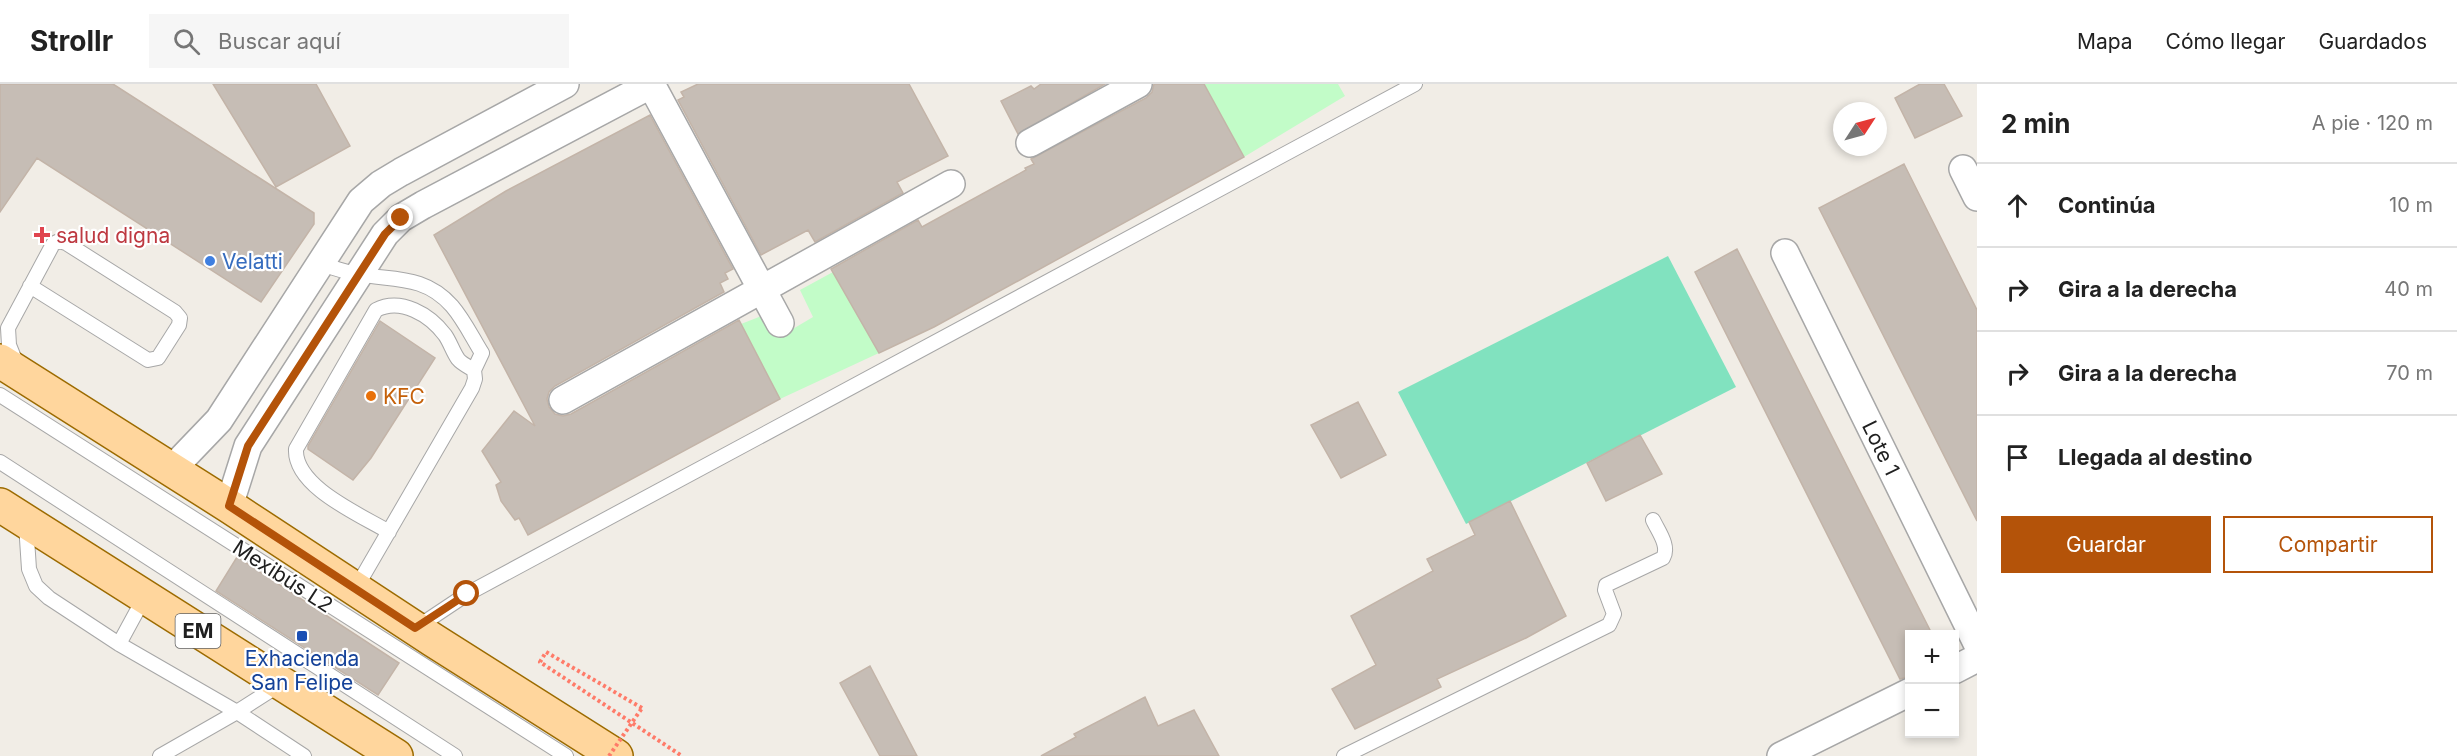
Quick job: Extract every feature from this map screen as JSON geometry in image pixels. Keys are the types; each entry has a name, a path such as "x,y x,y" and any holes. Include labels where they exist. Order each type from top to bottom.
{"main road":[{"path":"7,377 172,469 616,756"},
{"name":"EM","path":"13,513 396,756"}],"street":[{"path":"172,469 219,420 361,201 381,184 565,84"},
{"path":"229,506 248,446 385,234 401,218 651,84 780,323"},
{"path":"1030,143 1138,84"},
{"path":"1963,169 1977,197"},
{"path":"562,400 951,184"},
{"name":"Lote 1","path":"1785,253 1977,643"},
{"path":"1959,667 1977,658"},
{"path":"1781,756 1905,694"}],"lane":[{"path":"415,628 467,594 1415,84"},
{"path":"7,377 8,328 30,286 52,244 59,241 66,243 175,312 180,318 180,325 158,358 148,360 30,286"},
{"path":"320,264 358,274 416,281 437,292 451,304 482,353 474,370 475,379 472,388 356,588"},
{"path":"389,531 316,486 300,465 296,449 376,310 383,306 394,304 430,318 445,336 459,360 474,370"},
{"name":"Mexibús L2","path":"7,377 566,756"},
{"path":"0,462 455,756"},
{"path":"13,513 36,586 49,598 118,644 237,712 304,756"},
{"path":"1344,756 1609,625 1614,614 1605,590 1606,585 1663,558 1666,553 1666,547 1653,520"},
{"path":"118,644 144,598"},
{"path":"160,756 282,683"}],"path":[{"path":"609,756 642,708 546,652 540,662 682,756"}],"green space":[{"path":"1204,84 1338,84 1345,96 1244,157"},
{"path":"1668,256 1736,387 1466,524 1398,392"},
{"path":"833,272 879,353 780,399 741,324 764,315 781,336 813,317 800,290"}],"building":[{"path":"0,84 113,84 314,213 314,224 261,302 37,158 0,212"},
{"path":"213,84 316,84 350,146 276,187"},
{"path":"698,84 909,84 948,156 897,182 903,193 815,242 808,230 761,255 678,100 684,97 681,92"},
{"path":"1041,84 1105,84 1018,134 1001,101 1031,86 1034,89"},
{"path":"1154,84 1204,84 1244,157 934,327 879,353 831,269 918,220 922,227 1026,170 1025,168 1034,164 1031,159 1146,98 1152,92"},
{"path":"1920,84 1944,84 1962,116 1915,138 1895,98"},
{"path":"650,115 733,269 725,273 728,279 720,283 724,292 555,386 549,392 547,399 549,407 555,414 563,416 571,414 739,320 780,399 528,535 519,518 515,520 501,501 496,485 501,482 482,451 514,411 535,426 434,235 506,191"},
{"path":"1904,164 1977,310 1977,521 1819,208"},
{"path":"1737,249 1930,630 1905,630 1905,678 1900,679 1695,272"},
{"name":"KFC","path":"380,321 435,358 371,458 353,480 308,449 308,446"},
{"path":"1358,402 1386,455 1341,478 1311,425"},
{"path":"1640,435 1662,474 1606,501 1587,463"},
{"path":"1510,501 1566,616 1526,638 1437,679 1441,687 1355,729 1332,689 1376,665 1351,616 1433,571 1427,559 1475,535 1469,522"},
{"path":"237,557 399,663 378,695 216,591"},
{"path":"870,666 917,756 880,756 840,683"},
{"path":"1145,697 1158,726 1194,710 1219,756 1041,756 1076,737 1074,734"}],"place":[{"name":"salud digna","path":"42,235"},
{"name":"Velatti","path":"210,261"},
{"name":"KFC","path":"371,396"},
{"name":"Exhacienda San Felipe","path":"302,636"}],"route":[{"path":"401,218 385,234 248,446 229,506 415,628 467,594"}]}
